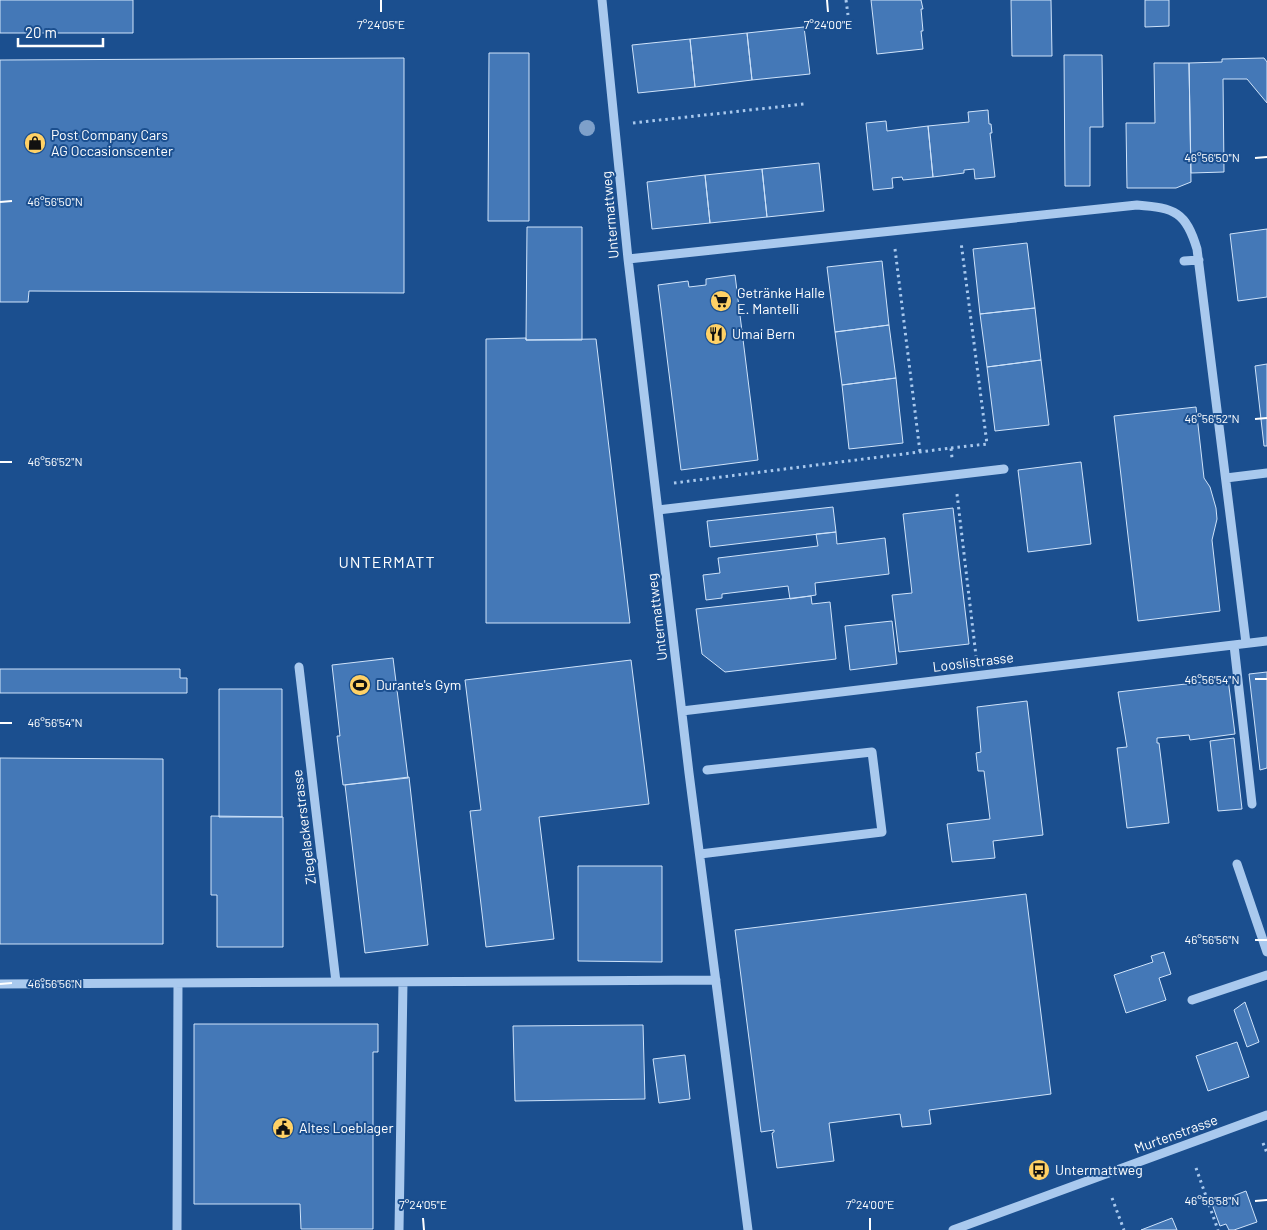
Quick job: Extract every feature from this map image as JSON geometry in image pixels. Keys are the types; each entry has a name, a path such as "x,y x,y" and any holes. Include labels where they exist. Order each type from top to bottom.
{"street":[{"name":"Untermattweg","path":"602,0 628,259 682,711 748,1230"},
{"path":"628,259 1137,205 1161,207 1175,212 1184,220 1192,232 1199,260 1246,643"},
{"path":"1184,261 1199,260"},
{"path":"658,510 1004,469"},
{"path":"1226,478 1267,473"},
{"name":"Looslistrasse","path":"682,711 1267,641"},
{"path":"1234,645 1252,804"},
{"name":"Ziegelackerstrasse","path":"299,667 336,982"},
{"path":"700,854 882,832 872,752 707,770"},
{"path":"1237,864 1267,952"},
{"path":"1192,1000 1267,975"},
{"path":"0,984 716,980"},
{"path":"399,1230 402,982"},
{"path":"177,1230 178,983"},
{"name":"Murtenstrasse","path":"953,1230 1267,1115"}],"path":[{"path":"846,0 848,15"},
{"path":"615,125 804,104"},
{"path":"951,448 987,444 959,224"},
{"path":"893,231 920,452"},
{"path":"1263,1143 1267,1153"},
{"path":"1196,1168 1218,1230"},
{"path":"1112,1198 1124,1230"}],"building":[{"path":"0,0 133,0 133,33 0,33"},
{"path":"871,0 921,0 923,9 921,9 923,31 921,31 923,49 877,54"},
{"path":"1011,0 1051,0 1052,56 1012,56"},
{"path":"1145,0 1169,0 1169,26 1145,27"},
{"path":"804,27 810,74 752,80 747,33"},
{"path":"747,33 752,80 695,87 690,39"},
{"path":"690,39 695,87 638,93 632,45"},
{"path":"489,53 529,53 529,221 488,221"},
{"path":"1064,55 1102,55 1103,127 1090,127 1090,186 1065,186"},
{"path":"404,58 404,293 29,291 28,302 0,302 0,60"},
{"path":"1264,58 1267,62 1267,103 1247,79 1223,79 1224,172 1191,173 1189,63 1222,62 1222,59"},
{"path":"1154,63 1189,63 1191,182 1176,188 1127,188 1126,123 1155,123"},
{"path":"988,110 992,133 990,133 995,177 975,179 974,169 964,170 964,173 933,177 928,126 969,122 968,112"},
{"path":"886,121 887,131 928,126 933,177 903,180 902,177 892,178 893,188 873,190 866,123"},
{"path":"819,163 824,211 767,217 762,169"},
{"path":"762,169 767,217 710,223 705,175"},
{"path":"705,175 710,223 652,229 647,182"},
{"path":"527,227 582,227 582,340 526,340"},
{"path":"1267,229 1267,297 1238,301 1230,234"},
{"path":"1027,243 1035,308 980,314 973,249"},
{"path":"882,261 889,325 835,332 827,267"},
{"path":"735,275 758,460 681,470 658,285 688,281 689,287 706,285 706,279"},
{"path":"1035,308 1041,360 987,367 980,314"},
{"path":"889,325 896,378 842,385 835,332"},
{"path":"526,338 526,340 596,339 630,623 486,623 486,339"},
{"path":"1041,360 1049,425 995,431 987,367"},
{"path":"1267,364 1267,446 1264,446 1255,366"},
{"path":"896,378 903,443 849,449 842,385"},
{"path":"1196,407 1204,478 1210,487 1216,508 1217,519 1212,540 1220,611 1138,621 1114,416"},
{"path":"1081,462 1091,544 1028,552 1018,470"},
{"path":"833,507 836,532 710,547 707,521"},
{"path":"953,508 969,644 899,652 892,595 912,593 903,514"},
{"path":"836,532 837,544 885,538 889,574 815,583 816,595 790,599 788,586 722,594 722,598 706,600 703,575 720,573 718,558 818,546 816,534"},
{"path":"811,596 812,604 830,602 836,659 725,672 702,654 696,609"},
{"path":"892,621 897,664 850,670 845,626"},
{"path":"393,658 408,778 343,785 337,736 340,736 332,665"},
{"path":"631,660 649,804 539,817 554,939 486,947 470,811 481,810 465,680"},
{"path":"0,669 180,669 180,678 187,678 187,693 0,693"},
{"path":"1267,672 1267,768 1260,770 1249,674"},
{"path":"1228,679 1235,734 1190,740 1189,735 1157,738 1169,823 1127,828 1117,748 1127,747 1118,692"},
{"path":"219,689 282,689 282,817 219,817"},
{"path":"1027,701 1043,835 993,841 995,858 952,862 947,824 990,819 984,771 978,771 976,753 981,752 977,707"},
{"path":"1234,738 1242,809 1218,811 1210,741"},
{"path":"0,758 163,759 163,944 0,944"},
{"path":"409,777 428,945 365,953 345,785"},
{"path":"211,816 283,817 283,947 217,947 217,895 211,895"},
{"path":"578,866 662,866 662,962 578,961"},
{"path":"1026,894 1051,1094 929,1110 931,1124 902,1127 900,1114 829,1123 834,1161 777,1168 772,1133 774,1130 761,1132 735,930"},
{"path":"1164,952 1171,974 1159,978 1166,1000 1126,1013 1114,975 1153,962 1151,956"},
{"path":"1245,1002 1259,1042 1247,1047 1234,1010"},
{"name":"Altes Loeblager","path":"194,1024 378,1024 378,1052 373,1052 373,1229 301,1229 300,1204 194,1204"},
{"path":"643,1025 645,1099 515,1101 513,1026"},
{"path":"1237,1042 1249,1077 1208,1091 1196,1056"},
{"path":"685,1055 690,1099 659,1103 653,1059"},
{"path":"1246,1191 1257,1222 1234,1230 1229,1230 1226,1224 1220,1226 1212,1204"},
{"path":"1172,1218 1177,1230 1141,1230"}],"place":[{"name":"Post Company Cars AG Occasionscenter","path":"35,143"},
{"name":"Getränke Halle E. Mantelli","path":"721,301"},
{"name":"Umai Bern","path":"716,334"},
{"name":"Durante's Gym","path":"360,685"},
{"name":"Altes Loeblager","path":"283,1128"},
{"name":"Untermattweg","path":"1039,1170"}],"district":[{"name":"UNTERMATT","path":"387,562"}]}
